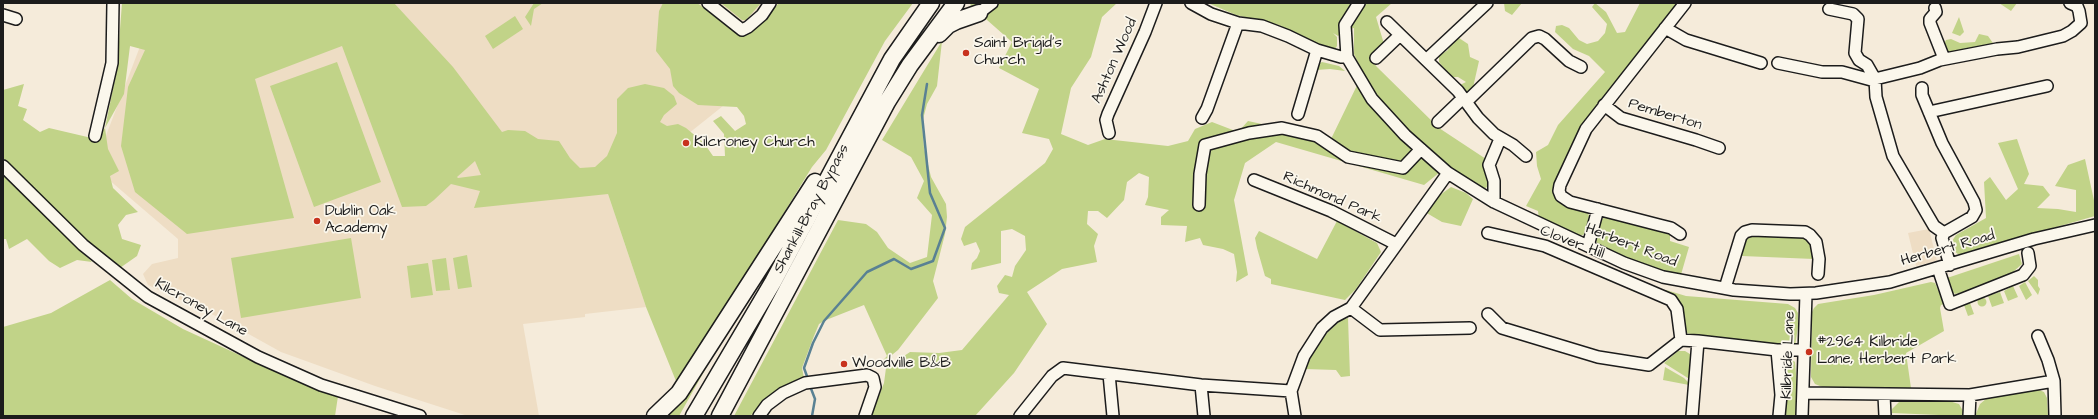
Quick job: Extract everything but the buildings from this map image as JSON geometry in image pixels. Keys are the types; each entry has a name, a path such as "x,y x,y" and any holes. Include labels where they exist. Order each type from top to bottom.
{"highway":[{"name":"Shankill-Bray Bypass","path":"694,416 772,282 892,59 931,3"},
{"name":"Shankill-Bray Bypass","path":"720,416 887,102 910,65 956,3"},
{"path":"751,358 769,337 900,91 930,46 948,25 973,8"},
{"path":"655,416 679,393 892,59"}],"street":[{"path":"95,136 112,63 113,3"},
{"path":"708,3 742,30 762,15 770,3"},
{"path":"973,8 992,3"},
{"name":"Ashton Wood","path":"1109,133 1106,119 1145,32 1156,3"},
{"path":"1191,3 1211,14 1238,23 1262,26 1288,36 1317,50 1340,57 1347,57"},
{"name":"Herbert Road","path":"1358,3 1345,25 1347,57 1372,99 1404,135 1448,173 1494,202 1588,246 1663,277 1764,293 1806,294 1871,286 1938,268 2034,239 2095,225"},
{"path":"1426,60 1487,3"},
{"name":"Pemberton","path":"1680,234 1671,228 1570,202 1561,196 1559,191 1560,185 1586,129 1685,3"},
{"path":"1778,63 1822,72 1842,72 1875,80 1920,68 1940,60 1997,49 2018,47 2063,36 2080,22 2077,6 2070,3"},
{"path":"1935,8 1936,12 1930,19 1930,23 1943,56 1940,60"},
{"path":"1829,9 1853,14 1858,19 1855,53 1858,60 1867,65 1875,80 1876,97 1893,156 1934,226 1944,233"},
{"path":"3,15 16,19"},
{"path":"1387,22 1465,100 1478,118 1500,139 1512,145 1526,156"},
{"path":"1202,118 1207,109 1238,23"},
{"path":"1665,28 1686,40 1762,63"},
{"path":"1376,58 1400,35"},
{"path":"1438,122 1465,100 1532,38 1539,36 1545,39 1569,60 1581,67"},
{"path":"1298,114 1317,50"},
{"path":"1929,112 2047,86"},
{"path":"1922,88 1922,95 1942,143 1974,202 1976,210 1972,216 1944,233 1942,238 1950,264"},
{"name":"Pemberton","path":"1604,105 1621,118 1719,148"},
{"path":"1199,205 1200,174 1205,145 1249,133 1282,128 1316,136 1348,157 1403,168 1421,149"},
{"path":"1494,202 1494,181 1489,165 1500,139"},
{"name":"Kilcroney Lane","path":"3,166 83,245 148,297 258,357 321,385 391,411 420,416"},
{"path":"1295,416 1291,391 1304,356 1322,328 1334,317 1351,308 1448,173"},
{"name":"Richmond Park","path":"1254,180 1324,208 1396,244"},
{"path":"1588,246 1598,209"},
{"path":"1725,288 1741,236 1745,232 1752,230 1805,232 1810,235 1816,242 1819,259 1818,274"},
{"name":"Clover Hill","path":"1488,233 1544,246 1671,300 1677,309 1681,340"},
{"path":"1938,268 1950,304 2018,278 2027,272 2030,266 2028,253"},
{"name":"Kilbride Lane","path":"1802,416 1806,294"},
{"path":"1351,308 1380,330 1470,328"},
{"path":"1488,314 1502,328 1598,356 1649,365 1671,350 1681,340 1778,350 1804,350"},
{"path":"2038,336 2048,360 2054,381 2054,416"},
{"path":"1692,416 1698,341"},
{"path":"1778,350 1781,395 1779,416"},
{"path":"1020,416 1052,376 1063,368 1201,385 1291,391"},
{"path":"759,416 767,404 783,393 809,382 867,374 873,378 876,387 865,416"},
{"path":"1109,374 1113,416"},
{"path":"1803,393 1970,395 2054,381"},
{"path":"1201,385 1204,416"},
{"path":"1884,395 1885,416"},
{"path":"1969,416 1970,395"}],"shaded area":[{"name":"Dublin Oak Academy","path":"160,3 826,3 837,15 624,185 608,194 646,307 585,314 585,317 523,324 539,416 468,416 375,386 281,352 218,317 148,285 143,274 152,264 178,258 178,239 94,167 144,36"},
{"path":"1929,229 1937,261 1916,266 1908,233"}],"green space":[{"path":"122,3 394,3 453,67 502,132 508,130 525,131 538,139 559,141 570,158 580,168 595,167 607,156 617,133 617,99 628,88 645,84 664,88 674,96 677,104 664,115 660,122 667,126 678,124 686,128 704,143 713,156 725,156 724,134 713,121 721,116 735,131 746,124 744,116 737,107 698,105 679,93 673,86 670,69 656,51 659,11 663,3 697,3 737,31 750,33 779,3 913,3 885,41 826,150 812,167 678,386 646,307 608,194 474,208 480,191 451,184 426,206 402,207 342,46 255,79 294,218 187,234 135,192 121,146 128,87 145,50 130,46 124,94 105,128 117,69","holes":["475,161 481,175 458,178 457,177"]},
{"path":"534,3 543,3 534,9 531,26 525,17"},
{"path":"721,3 761,3 746,20 742,20"},
{"path":"972,3 1117,3 1102,17 1091,57 1071,88 1061,134 1088,145 1105,139 1168,146 1188,141 1195,129 1212,122 1238,132 1248,121 1331,139 1363,73 1354,54 1354,28 1344,31 1338,36 1333,33 1337,37 1337,46 1335,49 1330,49 1315,44 1279,25 1236,15 1208,3 1392,3 1376,17 1384,44 1370,59 1439,128 1486,159 1483,165 1488,186 1483,190 1440,172 1424,185 1276,142 1245,163 1234,200 1248,275 1236,282 1237,272 1234,254 1223,249 1203,245 1200,238 1185,242 1187,226 1161,225 1161,217 1169,210 1145,205 1148,197 1149,177 1139,173 1127,182 1124,200 1107,218 1098,211 1088,211 1087,224 1098,234 1094,246 1097,262 1062,269 1027,292 1047,324 1014,373 975,416 871,416 884,383 886,368 910,352 939,353 962,350 1009,295 999,293 997,286 1005,275 1012,277 1015,266 1026,250 1025,236 1012,229 1001,231 1001,263 971,270 972,263 977,258 980,251 976,242 964,246 961,239 965,227 1045,163 1053,149 1049,139 1022,133 1039,89 999,68 1012,42 970,5"},
{"path":"1504,3 1522,3 1512,15 1505,11"},
{"path":"1595,3 1606,12 1617,33 1625,32 1640,3 1677,3 1585,120 1561,173 1553,193 1558,202 1588,213 1589,216 1586,233 1579,237 1539,220 1538,211 1526,206 1541,179 1537,166 1536,152 1548,145 1558,125 1605,72 1589,56 1573,49 1555,32 1556,26 1562,25 1569,28 1579,40 1587,44 1598,41 1605,33 1607,24 1592,7"},
{"path":"1999,3 2017,3 2011,11"},
{"path":"515,16 523,29 493,49 485,36"},
{"path":"1959,17 1964,32 1960,36 1952,33"},
{"path":"1979,34 1988,36 1995,46 1948,56 1944,44 1946,40 1951,39 1960,43 1975,42"},
{"path":"1456,36 1468,44 1470,57 1479,61 1472,92 1464,92 1460,85 1466,82 1458,77 1451,77 1439,62 1439,56 1448,50 1450,42"},
{"path":"942,41 937,86 927,104 922,123 924,148 931,177 946,204 947,217 945,234 933,281 938,298 898,350 877,367 887,356 864,305 819,324 802,368 804,378 780,389 750,416 734,416 838,220 866,224 877,232 888,248 910,263 927,257 932,215 917,198 924,181 911,157 882,140"},
{"path":"337,62 381,182 314,207 270,86"},
{"path":"1322,62 1339,66 1345,71 1330,69 1316,70 1318,64"},
{"path":"24,84 18,106 27,109 23,120 40,132 49,128 96,139 105,128 108,149 119,171 110,176 113,188 138,212 126,215 118,225 122,239 141,245 137,256 117,270 3,159 3,90"},
{"path":"2017,139 2029,174 2024,184 2043,186 2050,195 2037,208 2076,212 2076,190 2055,186 2068,165 2085,159 2095,205 2095,216 1959,255 1953,250 1952,241 1956,235 1986,218 1984,182 1990,177 2006,200 2018,189 1998,143"},
{"path":"3,174 20,187 92,262 77,260 60,268 49,261 27,239 9,249 6,239 3,239"},
{"path":"1451,187 1466,193 1473,199 1461,226 1442,222 1425,212 1440,195"},
{"path":"1607,216 1670,232 1670,241 1689,247 1680,278 1601,248 1596,241 1596,235 1600,220"},
{"path":"1337,221 1377,243 1381,252 1356,289 1345,300 1271,284 1271,279 1265,276 1257,248 1255,238 1259,231 1317,259"},
{"path":"1750,235 1806,237 1811,244 1814,259 1742,256 1745,240"},
{"path":"351,238 361,298 241,318 231,258"},
{"path":"2019,254 2022,264 2013,272 1974,289 1955,294 1947,286 1947,278"},
{"path":"467,255 472,287 458,289 453,258"},
{"path":"446,258 450,290 436,291 432,260"},
{"path":"428,263 433,295 411,298 407,266"},
{"path":"2034,276 2038,280 2038,286 2040,289 2038,295 2028,281"},
{"path":"110,280 132,299 183,329 272,370 338,396 335,416 3,416 3,327 51,313"},
{"path":"1931,282 1935,283 1944,304 1941,305 1940,308 1944,331 1906,353 1911,388 1825,388 1815,384 1811,377 1812,312 1818,304 1874,295"},
{"path":"2025,282 2032,295 2026,300 2019,286"},
{"path":"2013,286 2018,297 2008,301 2004,291"},
{"path":"1666,290 1686,296 1788,304 1795,308 1798,313 1798,327 1795,346 1701,336 1686,333 1664,292"},
{"path":"2000,292 2004,303 1992,307 1988,296"},
{"path":"1982,297 1987,302 1982,307 1977,302"},
{"path":"1970,303 1974,314 1968,316 1964,305"},
{"path":"1348,318 1350,376 1341,377 1336,370 1305,369 1317,345 1327,333 1341,320"},
{"path":"1678,351 1685,351 1690,354 1691,380 1664,363"},
{"path":"1783,357 1790,358 1795,362 1797,386 1796,416 1783,416"},
{"path":"710,361 679,416 665,416 689,390"},
{"path":"1665,367 1684,378 1689,385 1663,380"},
{"path":"2039,390 2044,392 2047,398 2048,416 1975,416 1980,404 1987,398"},
{"path":"1949,401 1959,404 1963,411 1962,416 1892,413 1892,409 1899,402"}],"waterway":[{"path":"808,379 804,368 813,343 824,321 867,272 894,259 911,269 933,261 945,228 930,193 922,115 927,84"},
{"path":"810,386 815,399 812,416"}],"place":[{"name":"Saint Brigid's Church","path":"966,53"},
{"name":"Kilcroney Church","path":"686,143"},
{"name":"Dublin Oak Academy","path":"317,221"},
{"name":"#2964 Kilbride Lane, Herbert Park","path":"1809,352"},
{"name":"Woodville B&B","path":"844,364"}]}
